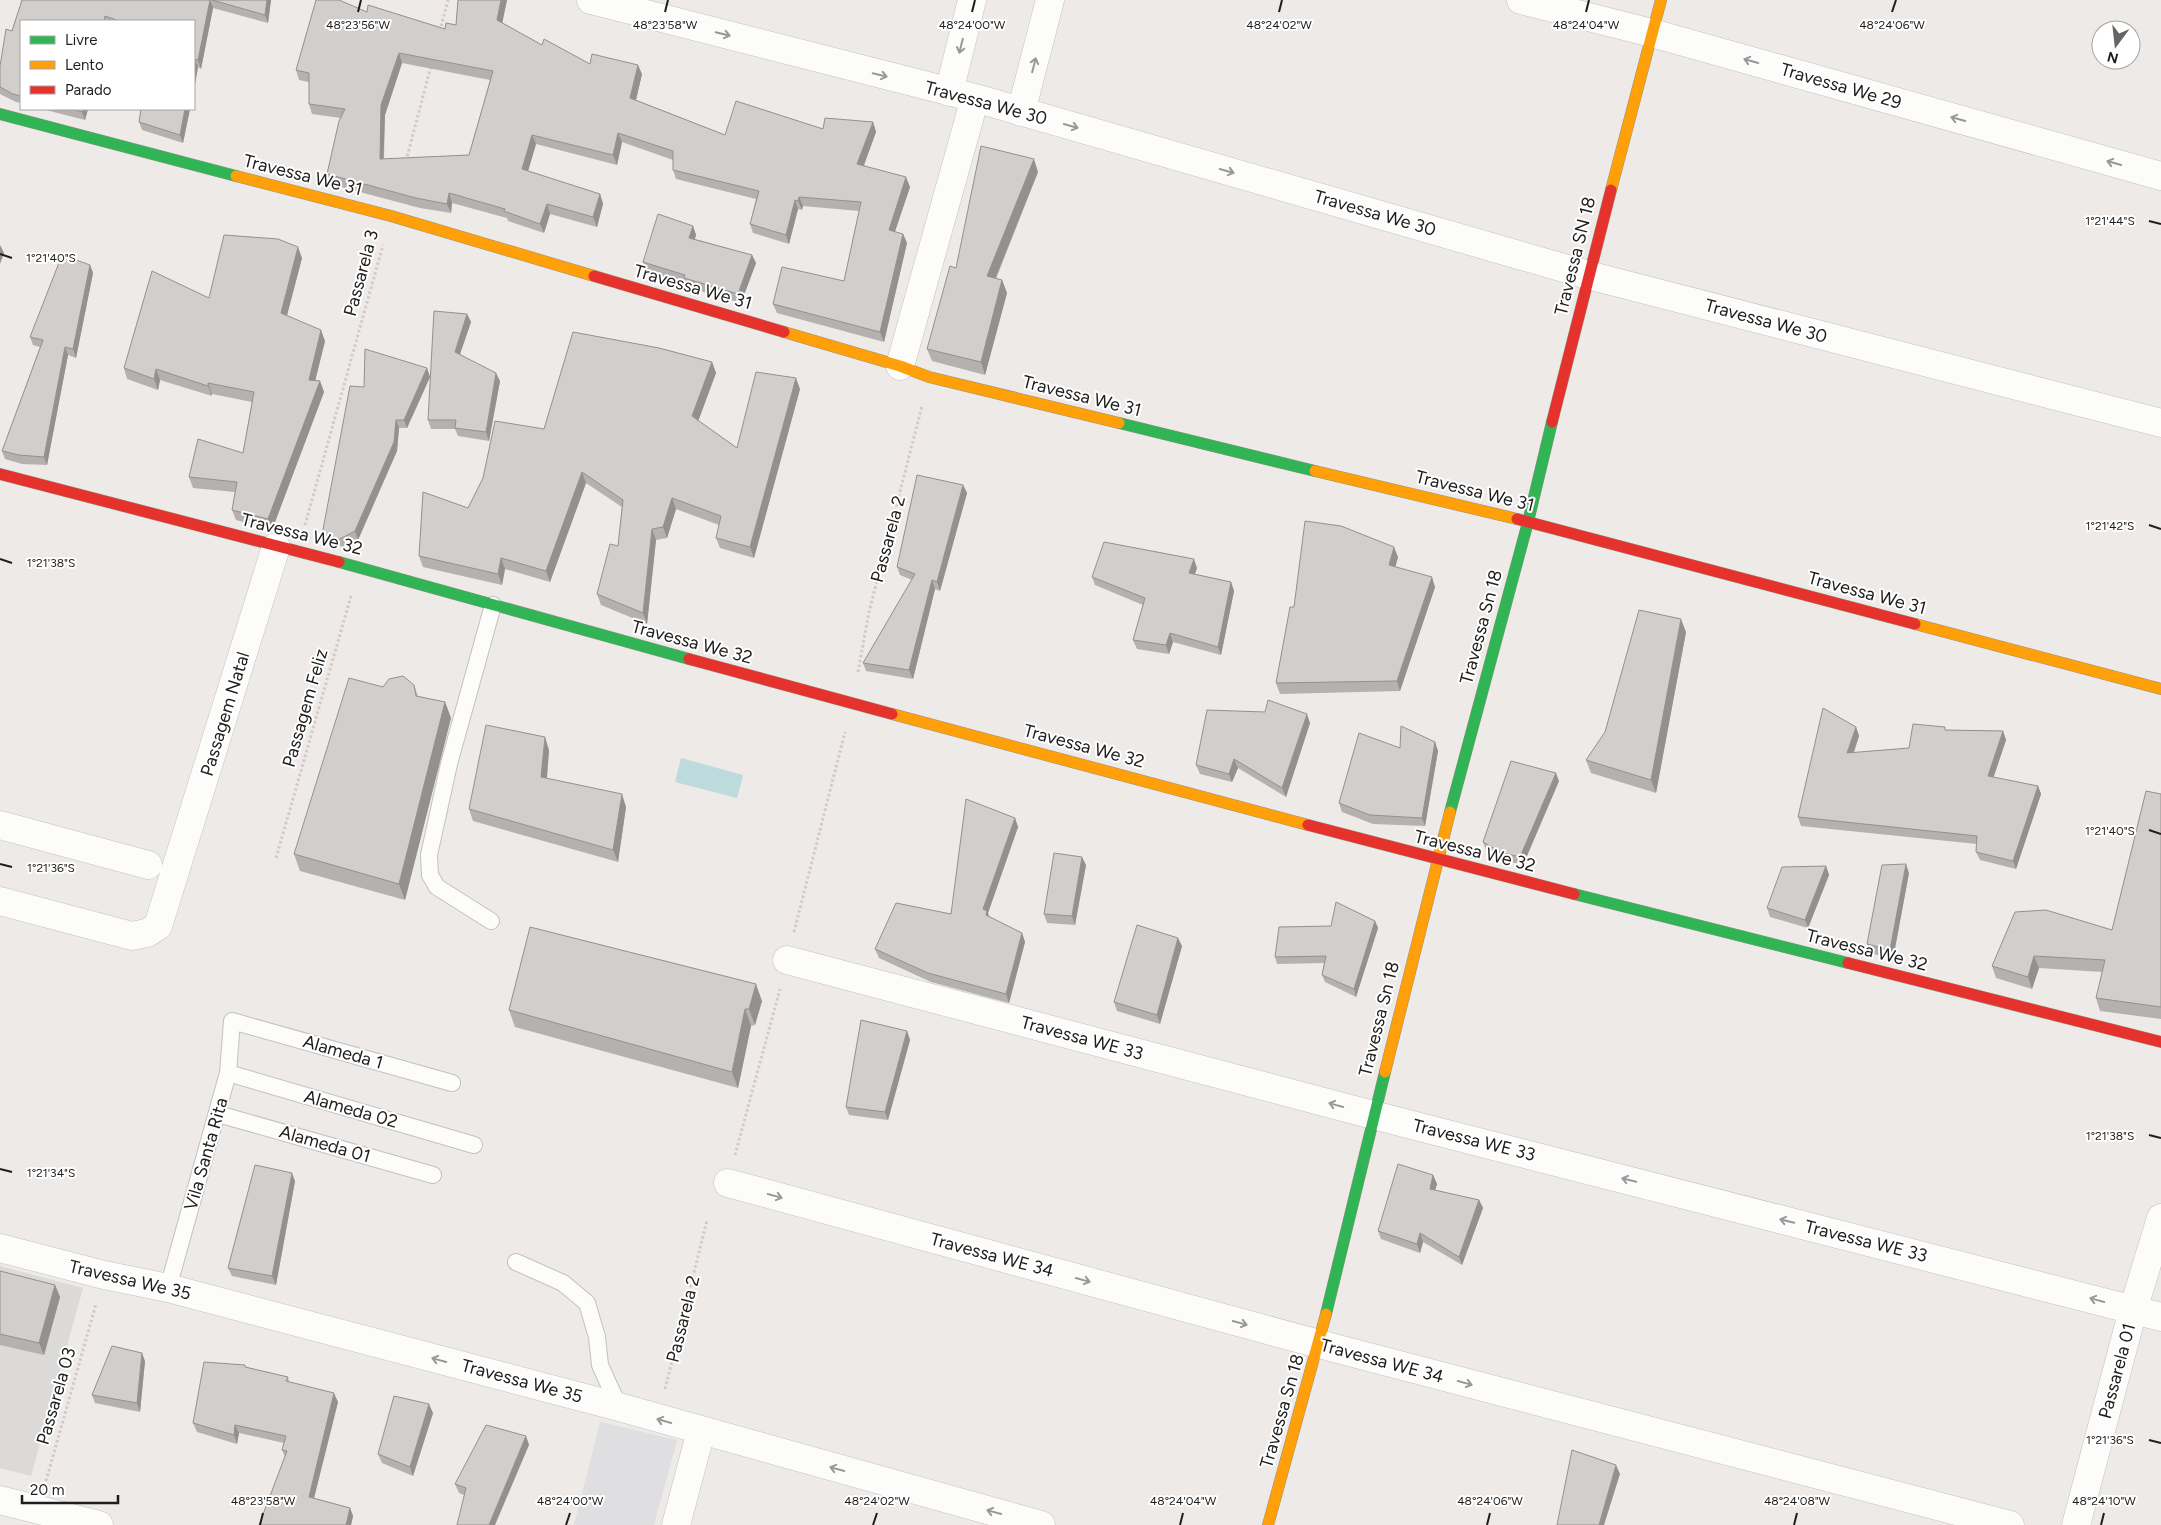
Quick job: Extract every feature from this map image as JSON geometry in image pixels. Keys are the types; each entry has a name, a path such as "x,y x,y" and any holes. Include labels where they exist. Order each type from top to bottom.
{"street":[{"name":"Travessa We 30","path":"591,0 962,95 1588,274 2161,423"},
{"path":"900,366 962,95 972,0"},
{"path":"1021,112 1050,0"},
{"name":"Travessa We 29","path":"1521,0 1652,33 2161,176"},
{"name":"Travessa SN 18","path":"1528,522 1588,274 1661,0"},
{"name":"Travessa We 31","path":"0,114 391,216 900,366 929,377 1528,522 2161,689"},
{"name":"Travessa We 32","path":"0,474 287,550 360,567 493,605 1437,860 2161,1042"},
{"name":"Travessa Sn 18","path":"1268,1525 1318,1344 1437,860 1528,522"},
{"name":"Passagem Natal","path":"0,901 132,936 147,933 158,926 287,550"},
{"path":"0,825 148,865"},
{"name":"Travessa WE 33","path":"787,960 1373,1115 2161,1317"},
{"name":"Travessa WE 34","path":"728,1183 1318,1344 2010,1525"},
{"name":"Passarela 01","path":"2076,1525 2133,1310 2161,1218"},
{"name":"Travessa We 35","path":"0,1248 104,1275 168,1288 619,1407 1041,1525"},
{"path":"676,1525 701,1431"},
{"path":"0,1500 99,1525"}],"lane":[{"path":"491,921 437,887 430,875 429,855 450,764 493,605"},
{"name":"Vila Santa Rita","path":"168,1288 228,1074 230,1023 234,1020"},
{"name":"Alameda 1","path":"234,1020 452,1084"},
{"name":"Alameda 02","path":"228,1074 474,1145"},
{"name":"Alameda 01","path":"218,1114 433,1175"},
{"path":"516,1262 563,1283 587,1304 597,1337 600,1365 619,1407"}],"path":[{"path":"438,37 448,0"},
{"path":"404,166 431,65"},
{"name":"Passarela 3","path":"287,550 391,216"},
{"name":"Passarela 2","path":"852,702 869,612 929,377"},
{"name":"Passagem Feliz","path":"276,858 360,567"},
{"name":"Passarela 2","path":"658,1419 707,1220"},
{"name":"Passarela 03","path":"38,1509 104,1275"}],"shaded area":[{"path":"0,1266 83,1288 31,1476 0,1468"},
{"path":"600,1422 677,1440 654,1525 574,1525"}],"water":[{"path":"681,758 743,775 737,798 675,782"}],"building":[{"path":"22,0 210,0 198,60 195,59 195,20 117,20 105,16 104,20 20,20 20,96 0,87 0,66 6,29 12,31"},
{"path":"212,0 267,0 265,15"},
{"path":"316,0 339,0 367,12 368,5 445,29 446,23 456,25 458,0 501,0 497,20 542,45 544,39 590,64 592,54 638,65 630,98 725,135 736,101 823,129 825,118 873,122 857,164 906,177 889,230 903,234 880,332 773,304 782,267 844,281 861,202 799,197 798,201 795,200 786,235 750,224 759,191 673,170 673,151 618,133 613,155 532,135 522,169 600,194 593,217 547,204 540,224 504,211 505,209 449,193 447,204 416,198 327,174 339,121 345,109 309,104 309,73 296,70","holes":["399,53 493,71 469,155 380,159 381,105"]},
{"path":"141,110 185,110 180,135 139,122"},
{"path":"981,146 1034,159 987,276 1002,280 981,362 927,349 950,266 956,268"},
{"path":"658,214 693,226 689,238 752,255 738,294 684,278 685,275 643,262"},
{"path":"224,235 278,239 298,247 281,313 321,330 309,380 320,381 268,519 232,510 237,482 189,477 198,439 243,453 254,392 208,383 208,386 156,369 154,379 124,368 152,271 209,298"},
{"path":"62,255 90,265 73,349 65,347 44,457 19,455 2,451 43,340 30,337"},
{"path":"434,311 467,314 455,352 496,373 486,432 455,428 456,420 428,420"},
{"path":"573,332 659,348 712,362 692,416 737,448 756,372 796,378 750,547 716,538 721,516 672,498 663,527 652,529 643,613 597,594 610,544 618,546 623,500 582,472 546,571 501,558 498,574 419,556 423,492 468,508 483,478 495,421 544,429"},
{"path":"365,349 427,368 404,420 396,420 394,442 355,531 340,539 322,535 350,386 364,387"},
{"path":"917,475 963,485 937,582 932,580 909,670 863,663 915,574 897,567"},
{"path":"1305,521 1341,526 1394,547 1389,565 1432,577 1397,681 1276,683 1290,607 1294,607"},
{"path":"1104,542 1194,559 1189,573 1231,582 1218,647 1170,633 1166,645 1133,640 1145,598 1092,577"},
{"path":"1639,610 1681,619 1651,780 1586,760 1605,732"},
{"path":"403,676 414,685 416,696 445,702 399,884 294,854 349,678 383,687 389,679"},
{"path":"1268,700 1307,714 1282,788 1234,759 1229,774 1196,765 1207,710 1265,712"},
{"path":"1823,708 1856,727 1847,753 1909,748 1913,724 1945,727 1945,730 2003,731 1988,776 2038,786 2013,861 1976,852 1977,836 1798,817"},
{"path":"486,725 545,737 541,777 622,794 613,850 469,809"},
{"path":"1401,726 1435,742 1422,818 1370,815 1339,803 1359,733 1400,748"},
{"path":"1511,761 1556,773 1520,857 1500,852 1483,842"},
{"path":"2146,791 2161,794 2161,1007 2096,998 2105,960 2034,956 2028,977 1992,966 2015,912 2046,910 2112,930"},
{"path":"966,799 1015,818 983,909 987,911 986,915 1022,933 1006,994 928,973 875,949 896,903 951,914"},
{"path":"1054,853 1082,857 1072,916 1044,914"},
{"path":"1906,864 1890,950 1867,944 1882,865"},
{"path":"1826,866 1805,920 1767,908 1782,867"},
{"path":"1336,902 1375,921 1354,989 1322,975 1326,956 1275,957 1279,927 1331,926"},
{"path":"1137,925 1178,938 1157,1015 1114,1002"},
{"path":"530,927 756,984 749,1009 745,1009 732,1072 509,1010"},
{"path":"861,1020 907,1031 885,1112 846,1107"},
{"path":"1398,1164 1433,1175 1430,1189 1479,1200 1459,1257 1420,1233 1417,1244 1378,1231"},
{"path":"255,1165 292,1173 272,1276 228,1268"},
{"path":"0,1271 55,1285 39,1343 0,1334"},
{"path":"112,1346 142,1353 137,1403 92,1395"},
{"path":"204,1362 245,1365 245,1367 288,1377 286,1381 334,1393 309,1497 350,1508 346,1525 259,1525 287,1451 282,1450 286,1436 235,1425 234,1435 193,1423"},
{"path":"394,1396 429,1404 410,1467 378,1454"},
{"path":"486,1425 526,1436 489,1525 457,1525 466,1488 455,1484"},
{"path":"1572,1450 1616,1465 1599,1525 1557,1525"}],"traffic: fast":[{"path":"0,114 236,176"},
{"path":"1450,812 1528,522 1552,422"},
{"path":"1119,423 1315,471"},
{"path":"339,562 689,659"},
{"path":"1574,894 1848,963"},
{"path":"1326,1314 1385,1072"}],"traffic: slow":[{"path":"1611,190 1661,0"},
{"path":"236,176 391,216 594,276"},
{"path":"784,332 900,366 929,377 1119,423"},
{"path":"1315,471 1517,519"},
{"path":"1915,624 2161,689"},
{"path":"892,714 1308,825"},
{"path":"1385,1072 1450,812"},
{"path":"1268,1525 1326,1314"}],"traffic: jam":[{"path":"1552,422 1611,190"},
{"path":"594,276 784,332"},
{"path":"0,474 339,562"},
{"path":"1517,519 1915,624"},
{"path":"689,659 892,714"},
{"path":"1308,825 1574,894"},
{"path":"1848,963 2161,1042"}]}
